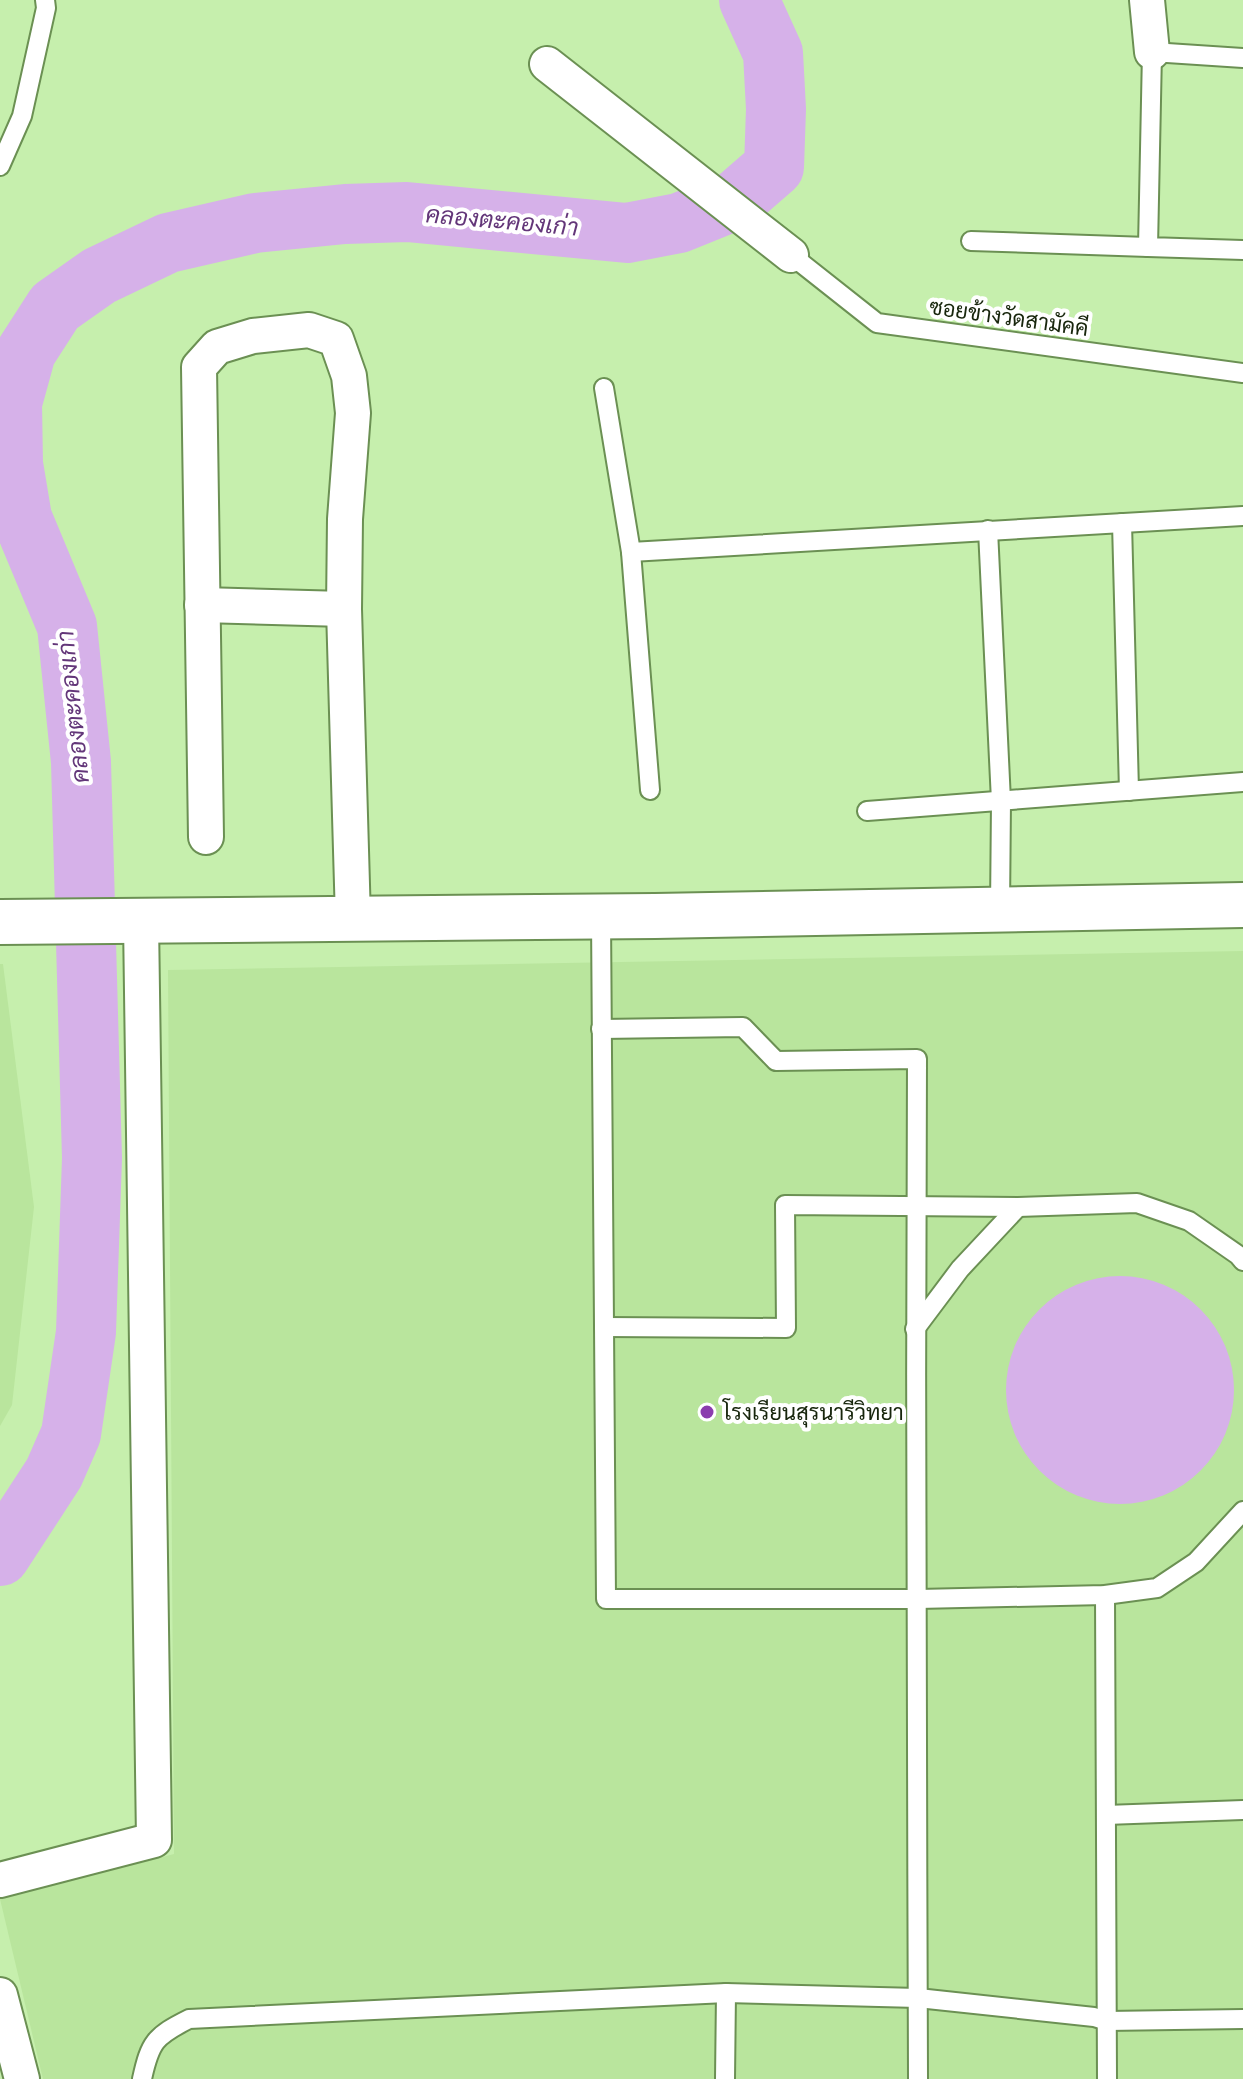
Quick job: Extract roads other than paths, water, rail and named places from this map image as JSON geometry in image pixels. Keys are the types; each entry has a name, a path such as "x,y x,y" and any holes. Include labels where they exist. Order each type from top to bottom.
{"street":[{"path":"1147,0 1152,52"},
{"path":"547,64 791,255"},
{"path":"206,837 199,367 217,347 253,336 309,330 336,339 349,376 353,413 345,519 344,609 353,919"},
{"path":"202,605 344,609"},
{"path":"15,922 601,917 1243,905"},
{"path":"0,1880 154,1840 135,921"},
{"path":"0,1995 22,2079"}],"lane":[{"path":"0,166 22,116 46,8 45,0"},
{"path":"1148,247 1152,52 1243,58"},
{"path":"971,241 1243,250"},
{"name":"ซอยข้างวัดสามัคคี","path":"791,255 877,323 1243,373"},
{"path":"604,388 631,552 650,790"},
{"path":"631,552 1243,516"},
{"path":"1122,523 1129,791"},
{"path":"988,530 1001,801 1000,909"},
{"path":"867,811 1243,782"},
{"path":"601,917 606,1599 918,1599 1105,1595 1157,1588 1196,1562 1243,1511"},
{"path":"601,1029 743,1027 776,1061 917,1059 918,2079"},
{"path":"604,1327 786,1328 785,1205 1018,1207 1137,1203 1189,1221 1241,1257"},
{"path":"915,1329 960,1269 1018,1207"},
{"path":"1105,1595 1107,2079"},
{"path":"1106,1815 1243,1810"},
{"path":"725,2079 726,1993"},
{"path":"142,2079 147,2059 160,2033 189,2019 726,1993 918,1998 1094,2017 1107,2021 1243,2019"}],"waterway":[{"name":"คลองตะคองเก่า","path":"0,1556 54,1473 71,1434 86,1332 92,1158 81,762 67,626 22,518 13,464 12,403 26,352 55,307 99,276 168,243 255,223 345,214 407,212 627,233 679,223 736,200 774,167 776,109 773,53 749,0"}],"place":[{"name":"โรงเรียนสุรนารีวิทยา","path":"707,1412"}]}
